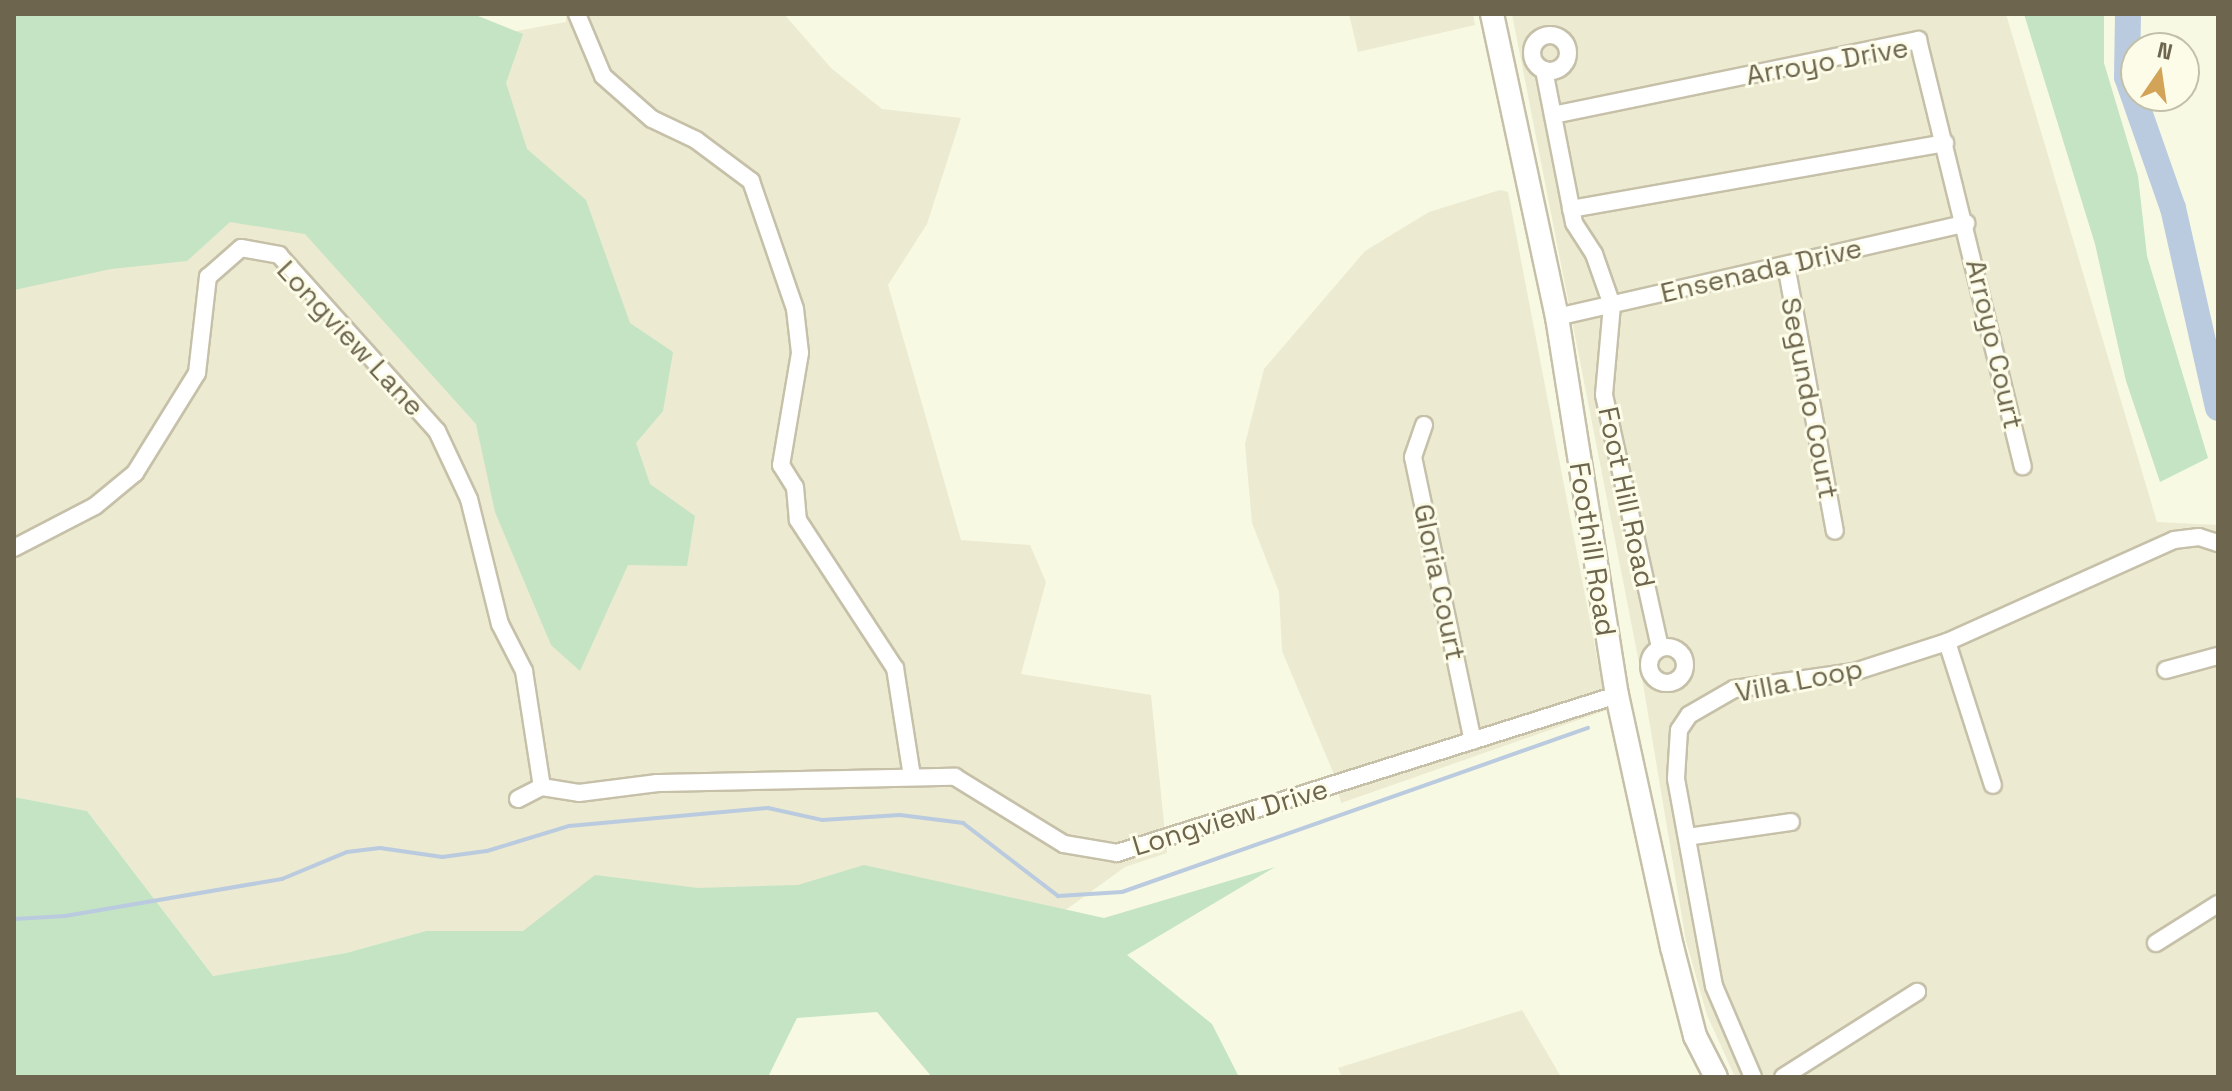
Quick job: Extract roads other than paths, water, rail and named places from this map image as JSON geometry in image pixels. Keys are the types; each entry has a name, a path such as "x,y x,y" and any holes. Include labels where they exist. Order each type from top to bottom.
{"main road":[{"name":"Foothill Road","path":"1492,14 1557,317 1617,695 1695,1036 1716,1077"}],"street":[{"path":"577,14 603,76 652,119 696,140 751,181 795,309 800,353 781,465 795,487 798,520 895,668 912,777"},
{"name":"Arroyo Drive","path":"1553,115 1918,40 1966,223"},
{"name":"Foot Hill Road","path":"1544,70 1571,209 1612,305 1604,395 1660,648"},
{"path":"1571,209 1945,143"},
{"name":"Ensenada Drive","path":"1557,317 1966,223"},
{"name":"Arroyo Court","path":"1966,223 2023,466"},
{"name":"Longview Lane","path":"14,548 95,506 135,473 197,373 208,277 241,248 279,255 437,431 469,499 500,624 524,671 542,787"},
{"name":"Segundo Court","path":"1786,265 1835,531"},
{"name":"Gloria Court","path":"1424,425 1413,457 1473,741"},
{"name":"Villa Loop","path":"1753,1077 1714,986 1687,837 1676,748 1689,715 1734,689 1854,672 1947,642 2174,540 2199,537 2218,543"},
{"path":"1947,642 1993,785"},
{"path":"2166,670 2218,656"},
{"name":"Longview Drive","path":"542,787 579,793 657,783 955,777 1064,844 1117,853 1617,695"},
{"path":"518,799 542,787"},
{"path":"1687,837 1791,822"},
{"path":"2156,943 2218,904"},
{"path":"1783,1077 1917,992"}],"waterway":[{"path":"2128,14 2127,77 2173,208 2218,408"},
{"path":"14,919 65,916 282,879 347,852 380,848 442,857 487,851 569,826 768,808 822,820 900,815 963,823 1058,896 1122,892 1588,728"}]}
